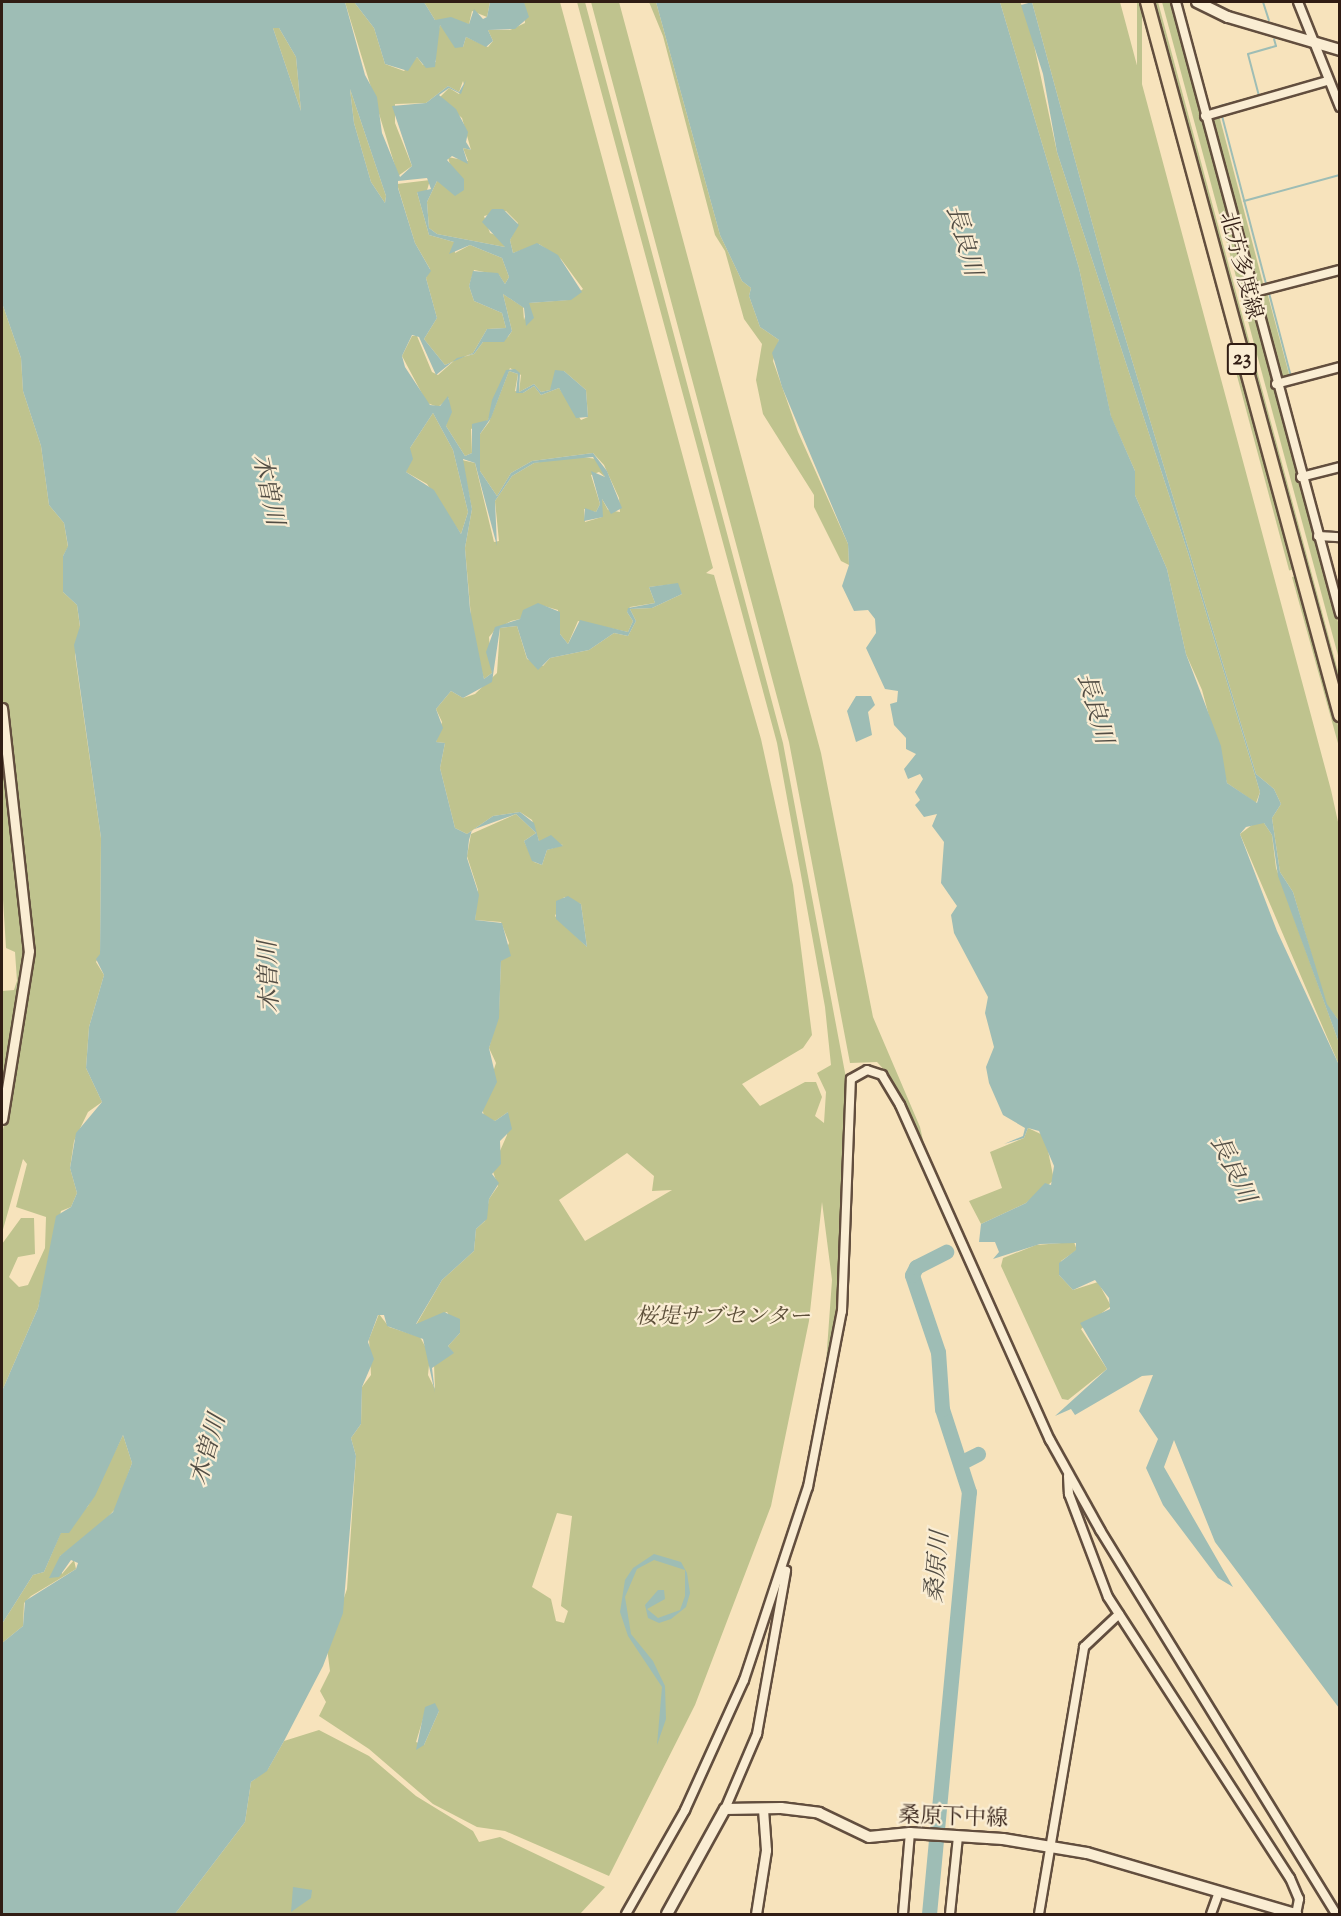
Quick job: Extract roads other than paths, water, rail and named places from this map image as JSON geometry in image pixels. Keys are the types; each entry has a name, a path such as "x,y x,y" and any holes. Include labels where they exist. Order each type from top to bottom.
{"main road":[{"name":"北方多度線","path":"1147,2 1340,716"},
{"path":"1197,2 1228,17 1340,50"},
{"path":"667,1914 725,1809"},
{"name":"桑原下中線","path":"725,1809 819,1813 869,1837 913,1834 955,1836 1050,1846 1121,1860 1218,1895 1297,1914"}],"street":[{"path":"1176,2 1251,294 1340,613"},
{"path":"1298,2 1310,42 1340,107"},
{"path":"1205,116 1327,81"},
{"path":"1251,294 1340,270"},
{"path":"1276,384 1340,367"},
{"path":"1301,477 1340,467"},
{"path":"1318,536 1340,537"},
{"path":"2,708 29,942 26,996 2,1119"},
{"path":"725,1809 758,1734 787,1560 834,1371 842,1311 851,1079 862,1072 874,1071 888,1082 1068,1472 1336,1914"},
{"path":"1068,1472 1069,1494 1097,1574 1119,1614 1290,1878 1299,1899 1297,1914"},
{"path":"626,1914 718,1741 787,1560"},
{"path":"1039,1914 1084,1647 1119,1614"},
{"path":"756,1914 766,1850 763,1809"},
{"path":"903,1914 913,1834"},
{"path":"950,1914 955,1836"},
{"path":"1210,1914 1218,1895"}],"water":[{"name":"木曽川","path":"2,2 345,2 365,75 377,97 382,133 400,177 412,166 392,106 426,103 448,86 459,92 466,80 461,94 449,88 439,95 456,109 468,132 466,142 471,150 463,148 468,164 452,156 447,160 464,179 464,190 455,196 437,181 427,202 429,228 437,234 505,247 482,222 492,209 503,209 519,225 510,240 513,253 537,243 558,255 582,292 571,300 529,303 534,318 526,326 524,308 503,294 512,331 504,342 483,342 474,354 467,356 473,353 487,329 506,328 502,313 474,301 469,286 473,271 498,273 505,284 509,277 502,258 470,245 449,254 454,242 429,235 417,192 431,189 427,178 398,181 398,188 415,243 431,271 426,278 437,318 424,339 445,365 452,362 436,375 419,337 412,335 402,356 405,367 430,405 440,406 448,396 452,412 446,426 465,456 472,453 472,424 488,420 492,400 506,370 515,369 520,373 519,392 534,384 541,392 550,390 555,370 564,371 586,390 588,417 576,418 559,388 541,395 534,386 523,393 516,393 518,374 509,371 491,418 480,434 480,471 497,496 511,473 532,461 593,453 607,471 622,508 611,514 602,499 603,517 584,521 585,508 596,512 600,504 591,471 605,477 593,457 534,463 512,476 495,501 497,546 475,463 463,459 472,509 465,548 470,609 484,679 492,673 486,652 495,627 520,619 523,610 538,603 560,612 560,634 568,644 580,620 628,632 633,621 627,612 628,608 655,603 649,587 678,583 682,594 652,608 630,609 636,621 628,636 614,633 589,650 550,658 538,670 527,658 517,626 500,628 492,682 463,698 451,691 436,709 443,728 436,742 445,743 440,768 455,828 467,834 472,831 467,858 479,895 475,920 502,923 511,956 501,961 499,1018 489,1048 497,1082 482,1113 495,1121 508,1112 512,1129 500,1141 501,1164 492,1174 499,1183 489,1199 487,1219 476,1229 474,1251 442,1280 416,1324 444,1312 460,1319 460,1333 448,1346 454,1353 432,1368 435,1393 423,1339 387,1326 384,1315 378,1315 368,1342 374,1359 362,1387 361,1424 351,1438 356,1456 343,1613 323,1666 284,1741 267,1771 251,1782 245,1822 175,1914 2,1914 2,1643 23,1626 25,1601 76,1569 78,1563 71,1560 59,1577 49,1578 60,1556 113,1512 132,1463 123,1435 95,1496 69,1533 61,1533 44,1572 33,1575 2,1624 2,1391 38,1308 56,1216 71,1207 77,1193 70,1168 76,1133 102,1102 86,1068 89,1027 104,975 96,959 100,954 101,838 74,645 80,626 77,605 63,592 63,556 68,546 64,523 49,505 41,446 23,391 21,358 2,303","holes":["273,28 279,28 296,57 301,111","350,89 386,196 385,203 371,182 354,123","433,413 453,450 468,512 461,534 434,490 406,472 413,459 410,448"]},
{"path":"354,2 424,2 435,20 451,17 469,24 474,9 483,19 487,17 490,2 524,2 529,17 515,29 488,30 493,41 486,47 466,37 463,47 455,48 440,25 435,67 426,68 417,57 408,71 385,64 374,28"},
{"name":"長良川","path":"656,2 1000,2 1079,268 1111,416 1135,471 1135,495 1167,569 1186,654 1221,746 1227,783 1257,803 1260,792 1188,553 1057,152 1043,74 1021,5 1032,2 1105,270 1256,774 1274,789 1281,804 1272,818 1280,872 1293,892 1327,1004 1339,1021 1339,1043 1278,876 1272,835 1264,823 1246,827 1240,834 1277,931 1339,1065 1339,1708 1215,1542 1174,1440 1164,1467 1233,1587 1218,1578 1163,1505 1146,1468 1158,1439 1139,1411 1153,1375 1142,1376 1075,1415 1071,1409 1055,1416 1107,1369 1080,1323 1110,1309 1109,1298 1095,1280 1073,1290 1059,1275 1059,1263 1076,1250 1076,1243 1040,1244 993,1259 999,1252 995,1242 979,1242 981,1224 1026,1203 1045,1183 1051,1185 1054,1166 1039,1131 1028,1128 1024,1138 1004,1144 1023,1136 1025,1128 1003,1115 989,1083 986,1067 994,1047 985,1013 988,997 954,933 951,915 957,906 941,883 944,842 932,826 937,814 924,817 915,805 920,800 915,792 923,779 920,774 908,779 904,769 916,754 906,749 906,738 894,725 890,704 897,702 898,691 885,689 866,648 876,633 875,619 868,610 854,611 842,586 849,565 848,544 782,387 772,353 779,340 760,327 749,296 751,288 742,281 720,235"},
{"path":"856,696 871,696 875,705 868,712 872,735 856,742 847,711"},
{"path":"520,812 534,823 539,841 551,835 563,846 547,850 542,865 532,861 524,841 536,833 516,814 474,829 493,816"},
{"path":"568,896 581,904 587,947 556,919 556,901"},
{"path":"654,1554 681,1562 687,1573 690,1593 686,1607 671,1619 659,1623 648,1618 645,1605 658,1590 664,1590 665,1599 647,1609 658,1618 680,1610 685,1596 685,1570 654,1560 637,1569 625,1597 631,1634 653,1661 665,1686 666,1719 657,1745 662,1687 628,1636 620,1612 625,1580 633,1568"},
{"path":"435,1703 439,1711 424,1745 416,1750 425,1707"},
{"path":"293,1887 312,1890 311,1898 291,1912"}],"waterway":[{"path":"1263,2 1269,20"},
{"path":"1220,106 1259,96 1248,54 1276,46 1274,39"},
{"path":"1222,116 1266,284"},
{"path":"1244,201 1340,175"},
{"path":"1311,281 1332,276"},
{"path":"1289,287 1307,283"},
{"path":"1287,288 1269,293 1290,373"},
{"name":"桑原川","path":"929,1914 969,1492 942,1409 938,1352 912,1275 916,1267 946,1252"},
{"path":"962,1462 978,1454"}],"park label":[{"name":"桜堤サブセンター","path":"723,1319"}]}
